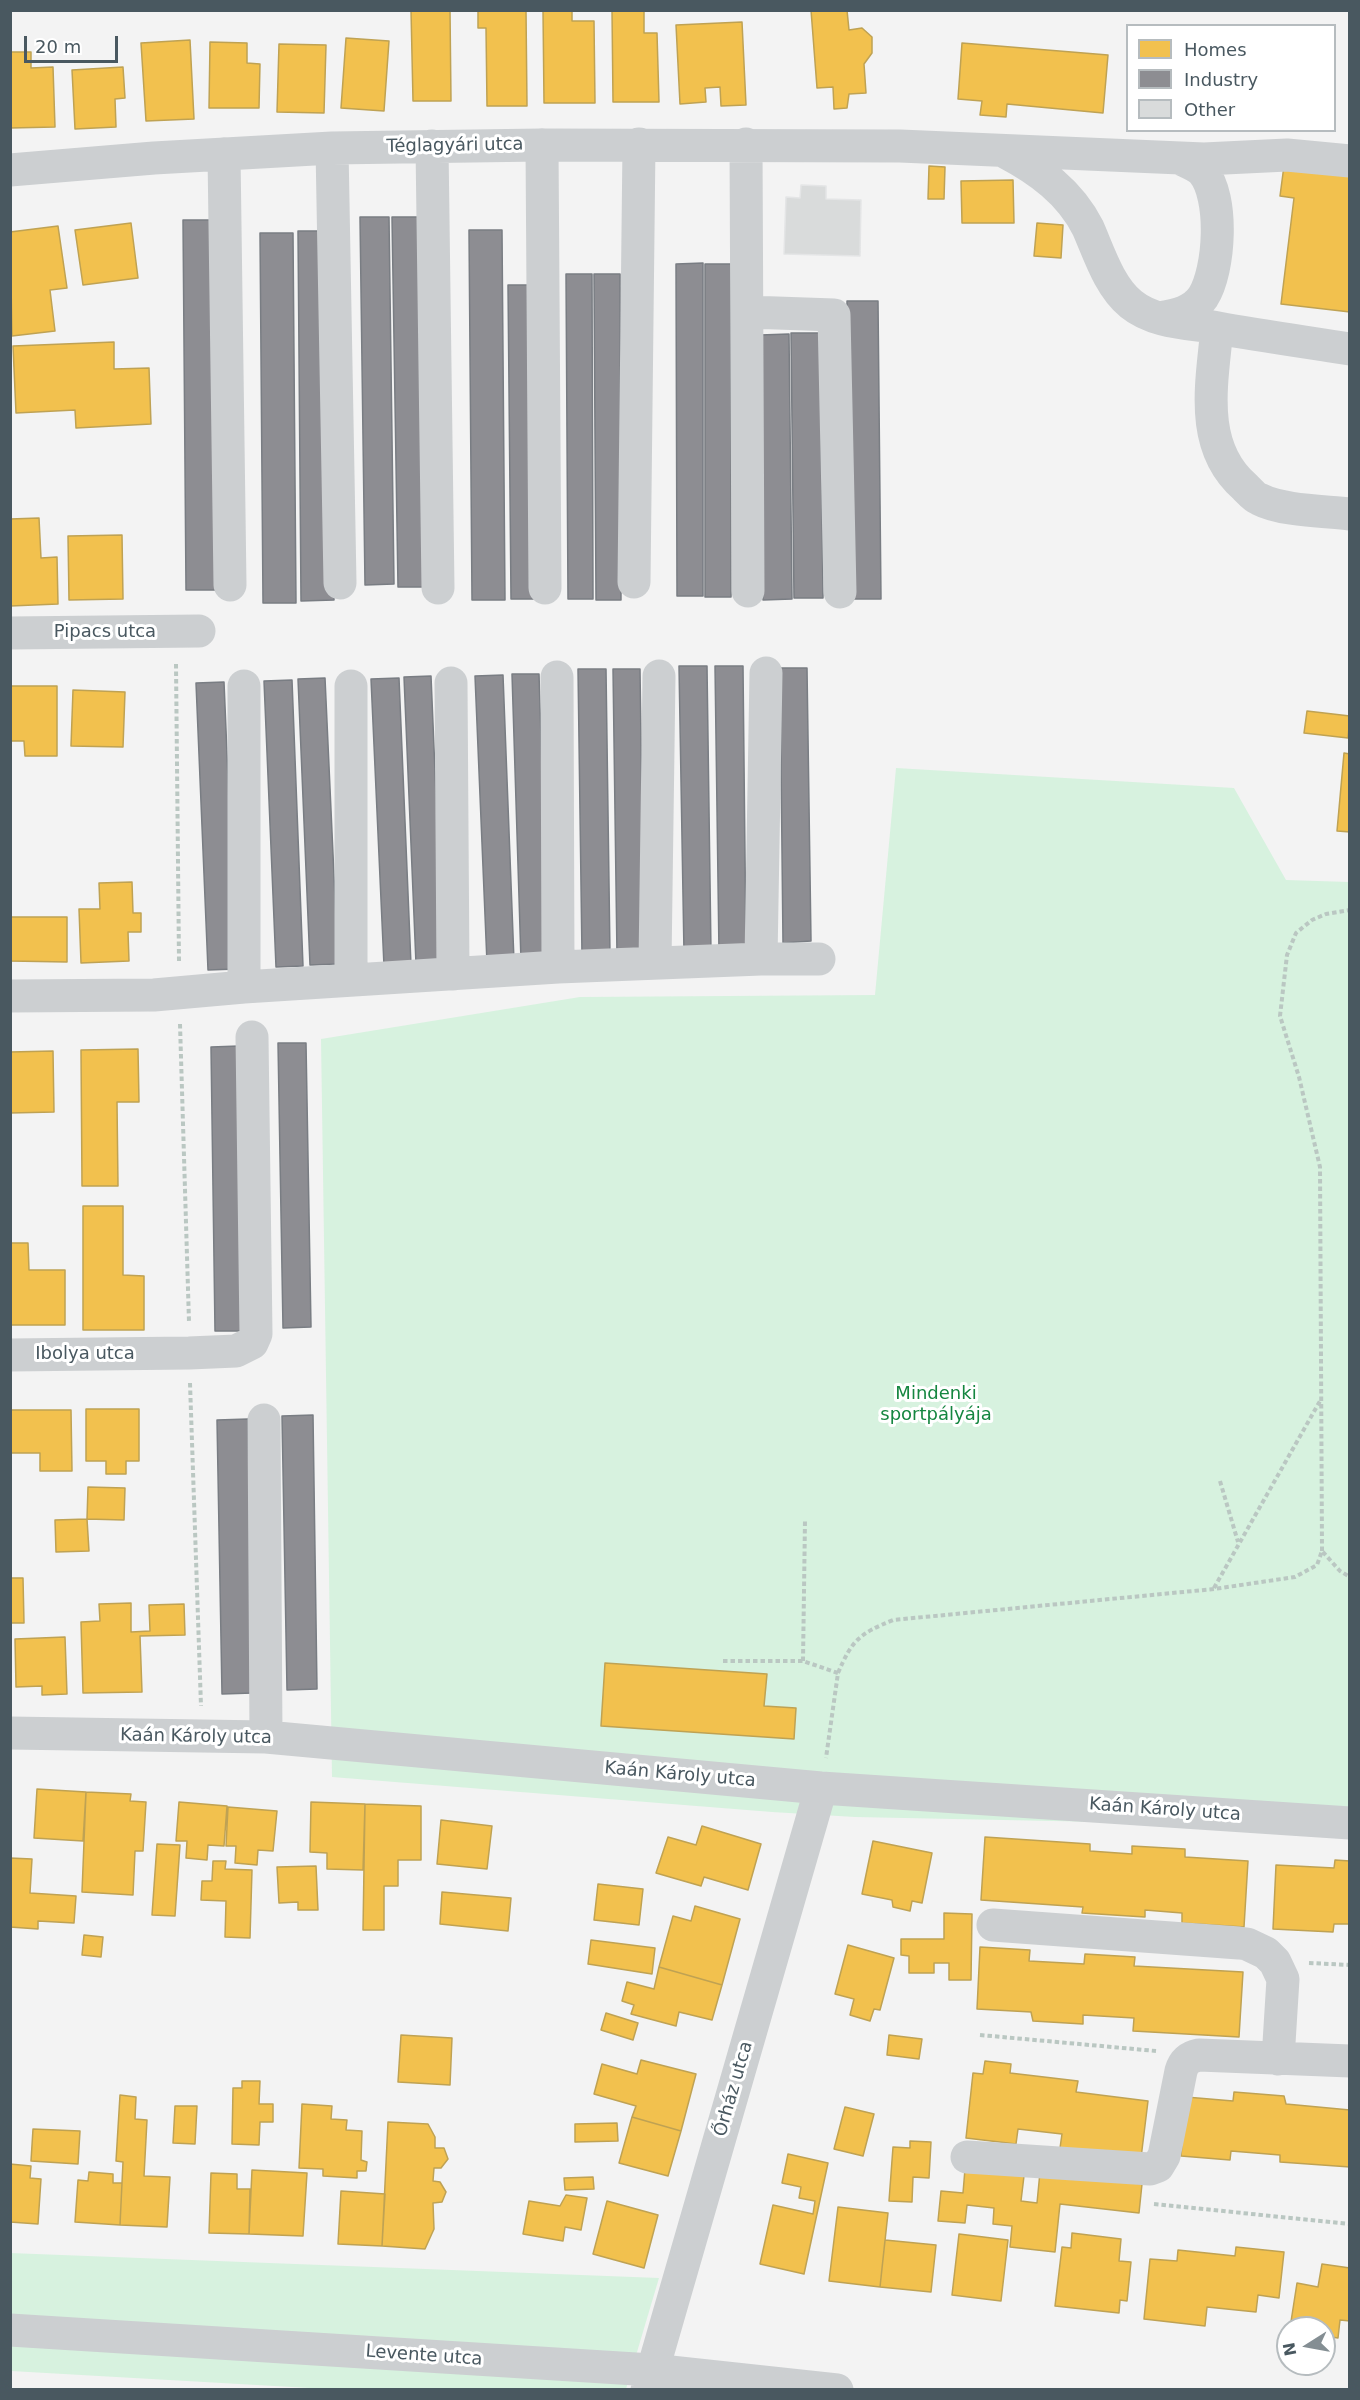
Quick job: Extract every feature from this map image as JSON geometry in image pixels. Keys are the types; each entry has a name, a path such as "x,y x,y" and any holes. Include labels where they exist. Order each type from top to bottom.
{"street":[{"name":"Téglagyári utca","path":"10,170 332,148 639,144 900,146 1179,158 1287,155 1350,161"},
{"path":"633,582 639,144"},
{"path":"746,144 748,591"},
{"path":"542,145 545,588"},
{"path":"432,147 438,588"},
{"path":"332,148 340,583"},
{"path":"1000,150 1032,166 1054,183 1072,202 1113,282 1129,303 1144,313 1159,318 1350,349"},
{"path":"224,154 230,585"},
{"path":"1249,156 1227,170 1223,177 1217,210 1212,298 1216,315 1224,329 1211,421 1215,443 1225,465 1238,482 1259,499 1279,506 1350,514"},
{"path":"1179,158 1203,170 1213,189 1217,210"},
{"path":"1159,318 1185,313 1203,298 1212,275"},
{"path":"748,312 834,315 840,592"},
{"name":"Pipacs utca","path":"10,633 187,632"},
{"path":"761,959 766,673"},
{"path":"655,963 659,676"},
{"path":"557,677 558,967"},
{"path":"451,683 453,974"},
{"path":"244,686 244,987"},
{"path":"351,686 351,980"},
{"path":"10,996 167,994 558,967 819,959"},
{"name":"Ibolya utca","path":"10,1355 236,1351 252,1343 256,1334 252,1037"},
{"path":"264,1420 266,1737"},
{"name":"Kaán Károly utca","path":"10,1733 266,1737 821,1788 1350,1823"},
{"name":"Őrház utca","path":"649,2380 821,1788"},
{"path":"993,1925 1239,1943 1258,1948 1275,1962 1283,1979 1278,2059"},
{"path":"967,2157 1150,2169 1158,2166 1164,2156 1183,2065 1192,2057 1199,2055 1350,2061"},
{"name":"Levente utca","path":"10,2331 649,2380 837,2390"}],"path":[{"path":"167,994 187,632"},
{"path":"821,1788 838,1673 853,1642 870,1630 893,1620 1214,1589 1295,1577 1317,1565 1322,1551 1320,1167 1299,1077 1280,1016 1287,955 1296,933 1312,920 1326,914 1350,910"},
{"path":"1214,1589 1320,1400"},
{"path":"1220,1481 1238,1543"},
{"path":"803,1661 805,1520"},
{"path":"1322,1551 1340,1571 1350,1577"},
{"path":"723,1661 803,1661 838,1673"},
{"path":"980,2035 1199,2055"},
{"path":"1154,2204 1350,2224"}],"green space":[{"name":"Mindenki sportpályája","path":"896,768 1234,788 1286,880 1349,882 1349,1827 855,1817 332,1777 321,1039 580,997 875,995"},
{"path":"10,2253 659,2278 626,2389 327,2389 11,2371"}],"building: Homes":[{"path":"411,10 450,10 451,101 413,101"},
{"path":"478,10 526,10 527,106 487,106 486,28 478,28"},
{"path":"543,10 572,10 572,21 594,21 595,103 544,103"},
{"path":"612,10 644,10 644,33 657,33 659,102 613,102"},
{"path":"811,10 847,10 849,30 862,28 872,37 872,53 864,64 866,93 849,94 847,108 834,109 833,87 817,88"},
{"path":"742,22 746,105 721,106 720,87 705,88 706,102 680,104 676,25"},
{"path":"346,38 389,41 384,111 341,108"},
{"path":"190,40 194,119 146,121 141,43"},
{"path":"210,42 247,43 247,63 260,64 259,108 209,108"},
{"path":"962,43 1108,55 1103,113 1007,104 1006,117 980,115 982,101 958,99"},
{"path":"279,44 326,45 324,113 277,112"},
{"path":"10,52 31,52 31,68 53,67 55,127 10,128"},
{"path":"123,67 125,98 115,99 116,127 75,129 72,70"},
{"path":"1285,158 1350,166 1350,312 1281,304 1294,198 1280,196"},
{"path":"929,166 945,167 944,199 928,199"},
{"path":"1013,180 1014,223 962,223 961,181"},
{"path":"131,223 138,278 83,285 75,230"},
{"path":"1037,223 1063,225 1061,258 1034,256"},
{"path":"58,226 67,288 50,290 55,331 12,336 10,232"},
{"path":"114,342 114,369 149,368 151,424 76,428 75,410 16,413 13,346"},
{"path":"39,518 41,558 57,557 58,604 10,606 10,519"},
{"path":"122,535 123,599 69,600 68,536"},
{"path":"10,686 57,686 57,756 25,756 24,741 10,741"},
{"path":"73,690 125,692 123,747 71,746"},
{"path":"1307,711 1350,716 1348,738 1304,733"},
{"path":"1344,753 1350,754 1350,832 1337,831"},
{"path":"132,882 133,913 141,913 141,932 128,932 129,961 81,963 79,909 100,909 99,883"},
{"path":"10,917 67,917 67,962 10,961"},
{"path":"138,1049 139,1102 117,1102 118,1186 82,1186 81,1050"},
{"path":"53,1051 54,1112 10,1113 10,1052"},
{"path":"83,1206 123,1206 123,1275 144,1276 144,1330 83,1330"},
{"path":"10,1243 28,1243 29,1270 65,1270 65,1325 10,1325"},
{"path":"86,1409 139,1409 139,1461 126,1461 126,1474 106,1474 106,1461 86,1461"},
{"path":"10,1410 71,1410 72,1471 40,1471 40,1453 10,1453"},
{"path":"88,1487 125,1488 124,1520 87,1519"},
{"path":"87,1519 89,1551 56,1552 55,1520"},
{"path":"10,1578 23,1578 24,1623 10,1623"},
{"path":"131,1603 131,1632 150,1631 149,1605 184,1604 185,1635 140,1636 142,1692 83,1693 81,1622 100,1621 99,1604"},
{"path":"65,1637 67,1694 42,1695 42,1686 16,1687 15,1639"},
{"path":"605,1663 767,1674 764,1706 796,1708 794,1739 601,1726"},
{"path":"37,1789 86,1792 83,1841 34,1838"},
{"path":"86,1792 131,1794 130,1801 146,1802 143,1851 135,1851 133,1895 82,1892"},
{"path":"179,1802 227,1806 224,1846 208,1845 207,1860 186,1858 187,1841 176,1841"},
{"path":"311,1802 365,1804 363,1870 327,1869 327,1853 310,1852"},
{"path":"365,1804 421,1806 421,1860 398,1860 398,1886 384,1886 384,1930 363,1930"},
{"path":"228,1807 277,1811 273,1851 258,1850 257,1865 235,1863 236,1846 226,1846"},
{"path":"441,1820 492,1826 487,1869 437,1864"},
{"path":"702,1826 761,1844 748,1890 704,1877 701,1886 656,1873 668,1837 696,1845"},
{"path":"985,1837 1090,1844 1090,1851 1132,1854 1132,1846 1185,1849 1185,1857 1248,1861 1244,1927 1182,1923 1182,1913 1145,1910 1145,1917 1082,1913 1083,1907 981,1900"},
{"path":"873,1841 932,1853 922,1903 912,1901 910,1911 893,1907 892,1900 862,1894"},
{"path":"157,1844 180,1845 175,1916 152,1915"},
{"path":"10,1858 32,1859 30,1893 76,1896 74,1923 38,1921 38,1929 10,1927"},
{"path":"1335,1860 1350,1861 1350,1924 1334,1924 1333,1932 1273,1929 1276,1865 1334,1868"},
{"path":"213,1861 226,1861 225,1869 252,1870 250,1938 225,1937 226,1901 201,1900 202,1881 212,1881"},
{"path":"316,1866 318,1910 298,1910 298,1902 279,1903 277,1867"},
{"path":"598,1884 643,1889 639,1925 594,1920"},
{"path":"442,1892 511,1898 508,1931 440,1924"},
{"path":"695,1906 740,1919 722,1985 659,1967 673,1916 691,1921"},
{"path":"944,1913 972,1914 971,1980 949,1980 949,1963 934,1963 934,1973 909,1973 909,1956 901,1955 901,1939 944,1939"},
{"path":"84,1935 103,1937 101,1957 82,1955"},
{"path":"591,1940 655,1948 652,1974 588,1964"},
{"path":"848,1945 894,1958 880,2010 874,2009 870,2021 850,2015 854,1999 835,1994"},
{"path":"980,1947 1030,1950 1029,1961 1084,1964 1085,1954 1135,1957 1134,1966 1243,1972 1239,2037 1133,2031 1134,2018 1083,2015 1083,2024 1033,2021 1031,2012 977,2009"},
{"path":"659,1967 722,1985 712,2020 679,2012 676,2026 631,2014 634,2005 622,2001 627,1982 654,1989"},
{"path":"606,2013 638,2023 633,2040 601,2030"},
{"path":"401,2035 452,2038 450,2085 398,2082"},
{"path":"889,2035 922,2039 919,2059 887,2055"},
{"path":"641,2060 696,2074 681,2131 632,2117 636,2106 594,2094 602,2064 637,2074"},
{"path":"985,2061 1011,2064 1010,2073 1078,2081 1076,2092 1148,2101 1141,2158 1060,2148 1062,2134 1018,2129 1016,2144 966,2138 973,2073 983,2074"},
{"path":"242,2081 260,2081 259,2104 273,2104 273,2122 260,2122 259,2145 232,2144 233,2088 242,2088"},
{"path":"1234,2092 1284,2096 1286,2104 1350,2110 1350,2167 1280,2162 1280,2155 1231,2151 1230,2160 1181,2156 1186,2097 1233,2101"},
{"path":"120,2095 136,2097 135,2119 147,2120 144,2176 170,2177 167,2227 120,2225 123,2162 116,2161"},
{"path":"302,2104 332,2106 331,2119 347,2120 346,2130 362,2131 361,2160 367,2162 366,2171 357,2171 357,2178 323,2176 323,2169 299,2168"},
{"path":"175,2106 197,2106 195,2144 173,2143"},
{"path":"845,2107 874,2114 863,2156 834,2149"},
{"path":"632,2117 681,2131 668,2176 619,2163"},
{"path":"388,2122 428,2124 435,2137 435,2148 444,2148 448,2159 441,2168 434,2168 433,2181 440,2182 446,2192 442,2202 433,2203 434,2229 425,2249 382,2246"},
{"path":"617,2123 618,2141 575,2142 575,2124"},
{"path":"33,2129 80,2131 78,2164 31,2161"},
{"path":"910,2141 931,2142 929,2178 913,2177 912,2202 889,2201 893,2147 910,2148"},
{"path":"788,2154 828,2163 804,2274 760,2264 773,2205 813,2214 815,2201 799,2198 801,2187 782,2183"},
{"path":"10,2164 31,2166 30,2178 41,2179 38,2224 10,2222"},
{"path":"965,2169 1024,2176 1021,2201 1037,2203 1040,2172 1142,2184 1139,2213 1060,2204 1055,2252 1010,2247 1012,2226 993,2224 994,2208 967,2205 965,2223 938,2221 941,2191 963,2193"},
{"path":"252,2170 307,2173 303,2236 249,2234"},
{"path":"89,2172 113,2174 113,2183 122,2183 120,2225 75,2222 78,2180 88,2181"},
{"path":"211,2173 237,2174 237,2189 250,2189 249,2234 209,2233"},
{"path":"593,2177 594,2189 565,2190 564,2178"},
{"path":"341,2191 385,2194 382,2246 338,2244"},
{"path":"566,2195 587,2198 581,2230 565,2227 563,2241 523,2234 529,2201 560,2206"},
{"path":"607,2201 658,2215 644,2268 593,2254"},
{"path":"838,2207 888,2213 880,2287 829,2281"},
{"path":"1072,2233 1121,2239 1119,2261 1131,2262 1127,2301 1120,2300 1119,2313 1055,2306 1062,2247 1071,2248"},
{"path":"959,2234 1008,2240 1001,2301 952,2295"},
{"path":"885,2240 936,2245 931,2292 880,2287"},
{"path":"1236,2247 1284,2252 1279,2298 1258,2295 1256,2312 1207,2307 1205,2326 1144,2319 1150,2259 1177,2261 1178,2250 1235,2256"},
{"path":"1322,2264 1350,2268 1350,2321 1340,2320 1338,2338 1336,2338 1336,2316 1292,2316 1297,2283 1318,2287"}],"building: Industry":[{"path":"360,217 389,217 394,584 365,585"},
{"path":"392,217 418,217 425,587 398,587"},
{"path":"183,220 215,220 218,590 186,590"},
{"path":"469,230 502,230 505,600 472,600"},
{"path":"298,231 330,231 334,600 301,601"},
{"path":"260,233 293,233 296,603 263,603"},
{"path":"703,263 703,596 677,596 676,264"},
{"path":"705,264 731,264 731,597 705,597"},
{"path":"566,274 592,274 593,599 568,599"},
{"path":"594,274 620,274 621,600 596,600"},
{"path":"508,285 532,285 535,599 511,599"},
{"path":"847,301 878,301 881,599 850,599"},
{"path":"791,333 820,333 823,598 794,598"},
{"path":"789,334 792,599 763,600 760,335"},
{"path":"679,666 707,666 711,952 684,953"},
{"path":"715,666 743,666 746,953 719,953"},
{"path":"780,668 807,668 811,941 783,943"},
{"path":"578,669 606,669 610,955 582,956"},
{"path":"613,669 640,669 644,955 617,956"},
{"path":"512,674 539,674 548,960 521,961"},
{"path":"503,675 514,961 487,963 475,676"},
{"path":"431,676 443,962 416,964 404,677"},
{"path":"325,678 338,964 310,965 298,679"},
{"path":"399,678 411,965 384,966 371,679"},
{"path":"292,680 303,966 276,967 264,681"},
{"path":"224,682 236,969 208,970 196,683"},
{"path":"278,1043 306,1043 311,1327 283,1328"},
{"path":"239,1046 244,1331 215,1331 211,1047"},
{"path":"313,1415 317,1689 287,1690 282,1416"},
{"path":"248,1419 253,1693 222,1694 217,1420"}],"building: Other":[{"path":"801,185 826,186 826,199 861,200 860,256 784,254 786,197 800,198"}]}
